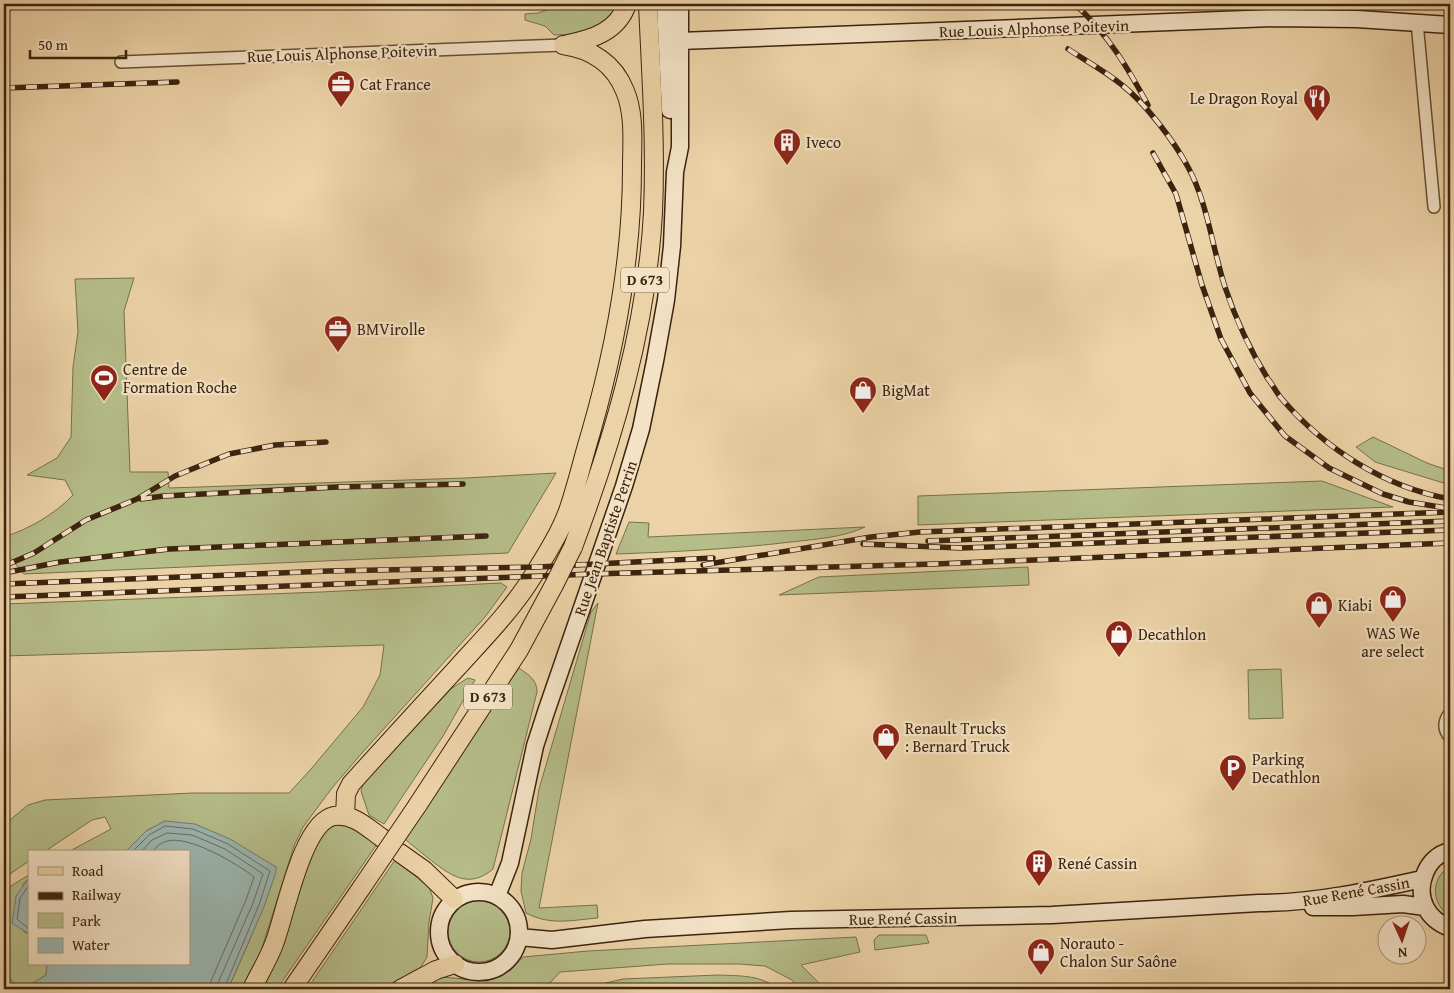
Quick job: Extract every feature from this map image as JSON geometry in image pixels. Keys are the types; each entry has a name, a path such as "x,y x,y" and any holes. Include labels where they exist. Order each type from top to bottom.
{"main road":[{"path":"562,45 590,39 604,32 622,15 627,4"},
{"name":"D 673","path":"292,989 417,806 519,650 573,547 618,413 632,357 644,295 650,244 653,188 648,4"},
{"name":"Rue Jean Baptiste Perrin","path":"665,4 672,147 675,172"},
{"name":"Rue Jean Baptiste Perrin","path":"672,4 674,37 680,41"},
{"name":"Rue Jean Baptiste Perrin","path":"497,896 510,862 533,755 546,712 624,486 642,428 666,300 672,246 675,172 680,147 680,4"},
{"name":"Rue Louis Alphonse Poitevin","path":"680,41 1274,18 1323,18 1450,25"},
{"path":"667,53 680,41"},
{"path":"345,816 346,794 351,784 494,627 532,577 567,512 607,376 626,274 632,206 632,132 630,110 625,91 610,68 590,52 575,46 562,45"},
{"path":"252,989 274,945 298,869 312,834 321,823 333,816 345,816 358,820 382,838"},
{"path":"1450,851 1436,858 1427,868 1422,879 1421,894 1425,907 1432,916 1450,928"},
{"path":"400,853 424,870 454,899"},
{"name":"Rue René Cassin","path":"1289,903 1366,891 1422,879"},
{"path":"483,892 497,896 507,903 515,913 519,937 515,948 509,958 494,968 477,972 466,970 446,956 440,944 438,932 440,920 446,908 454,899 468,893 483,892"},
{"name":"Rue René Cassin","path":"519,937 552,940 645,929 791,920 1052,915 1259,903 1289,903 1322,908 1403,904 1425,907"},
{"path":"401,989 436,970 455,964"}],"street":[{"path":"1417,22 1434,207"},
{"name":"Rue Louis Alphonse Poitevin","path":"121,62 562,45"},
{"path":"1450,714 1444,725 1450,737"}],"green space":[{"path":"563,4 617,4 610,16 602,24 586,33 554,35 545,26 525,20 525,14 538,13"},
{"name":"Centre de Formation Roche","path":"134,278 124,311 130,472 168,472 169,488 466,478 556,473 508,553 24,574 8,555 4,556 4,537 23,530 41,520 73,495 65,480 27,475 57,458 71,437 73,367 78,332 75,279"},
{"path":"1373,437 1427,463 1450,471 1450,485 1375,462 1356,447"},
{"path":"1322,481 1393,507 918,525 918,496"},
{"path":"629,522 649,523 648,537 865,527 847,534 769,544 704,550 616,554"},
{"path":"1028,567 1029,585 779,595 819,577"},
{"path":"501,583 507,587 485,617 332,788 303,827 294,846 261,951 242,989 228,989 249,942 276,867 165,821 146,831 127,850 72,850 111,829 105,817 92,820 47,850 28,850 28,862 4,878 4,825 28,805 45,800 193,793 289,793 363,707 380,675 384,645 4,656 4,604"},
{"path":"598,603 539,908 597,905 598,918 562,921 544,920 526,913 521,891 522,873 531,839 539,789 591,612"},
{"path":"519,668 534,681 537,692 493,869 475,879 459,878 444,870 404,838"},
{"path":"1281,669 1283,718 1249,719 1248,670"},
{"path":"468,678 475,680 443,736 384,824 369,815 361,791 364,781 452,688"},
{"path":"346,824 377,844 277,989 259,989 308,859 324,831 333,825"},
{"path":"395,860 429,887 433,898 429,922 427,957 421,967 381,989 307,989"},
{"path":"1450,866 1450,917 1439,905 1435,891 1439,877"},
{"path":"28,876 28,879 23,884 24,932 28,934 28,966 47,966 46,975 30,985 16,986 4,971 4,890"},
{"path":"479,900 496,905 501,909 505,914 510,931 505,948 501,953 496,957 479,962 462,957 457,953 453,948 448,931 453,914 457,909 462,905"},
{"path":"879,935 926,935 929,943 875,950 874,940"},
{"path":"856,937 860,952 801,965 825,989 800,989 792,980 765,966 668,964 560,972 550,983 533,989 419,989 442,977 487,981 511,970 523,957 588,951"},
{"path":"718,975 750,977 773,985 756,985 740,989 580,989 623,979"}],"water":[{"path":"165,821 195,824 230,839 276,867 264,907 228,989 4,989 4,971 16,985 30,985 46,975 47,966 190,966 190,850 127,850 146,831"},
{"path":"28,879 28,933 12,923 16,896"},
{"path":"756,985 774,985 778,989 740,989"}],"railway":[{"path":"1075,4 1107,39 1148,105"},
{"path":"1068,49 1109,75 1131,93 1167,134 1182,157 1195,181 1209,226 1220,272 1234,311 1255,357 1281,398 1317,434 1357,463 1402,485 1450,499"},
{"path":"4,88 177,82"},
{"path":"1153,153 1176,194 1202,285 1221,339 1250,393 1285,436 1329,468 1383,494 1409,502 1446,508"},
{"path":"4,566 34,553 86,520 137,499 175,476 229,454 275,445 326,442"},
{"path":"141,499 164,496 338,487 463,484"},
{"path":"703,565 871,537 920,532 1450,512"},
{"path":"928,541 1450,521"},
{"path":"863,544 961,548 1450,530"},
{"path":"4,573 60,562 169,549 486,536"},
{"path":"4,597 593,574 935,564 1450,543"},
{"path":"4,584 329,571 538,567 713,558"}],"place":[{"name":"Cat France","path":"341,108"},
{"name":"Le Dragon Royal","path":"1317,122"},
{"name":"Iveco","path":"787,166"},
{"name":"BMVirolle","path":"338,353"},
{"name":"Centre de Formation Roche","path":"104,402"},
{"name":"BigMat","path":"863,414"},
{"name":"WAS We are select","path":"1393,623"},
{"name":"Kiabi","path":"1319,629"},
{"name":"Decathlon","path":"1119,658"},
{"name":"Renault Trucks : Bernard Truck","path":"886,761"},
{"name":"Parking Decathlon","path":"1233,792"},
{"name":"René Cassin","path":"1039,887"},
{"name":"Norauto - Chalon Sur Saône","path":"1041,976"}]}
